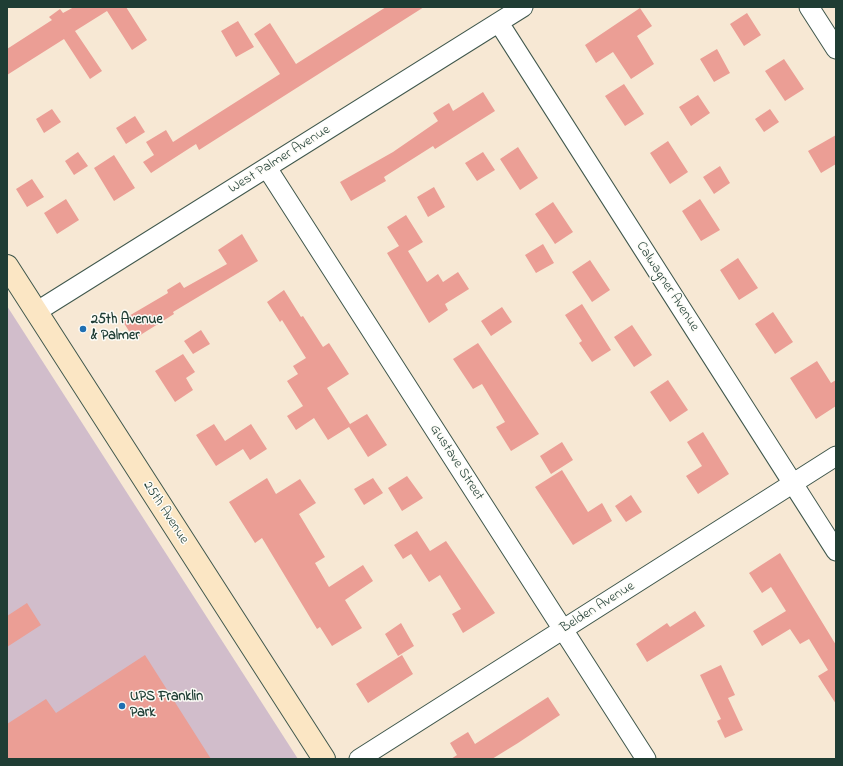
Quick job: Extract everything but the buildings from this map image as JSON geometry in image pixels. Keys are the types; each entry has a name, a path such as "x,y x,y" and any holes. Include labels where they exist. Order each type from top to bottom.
{"main road":[{"name":"25th Avenue","path":"7,266 324,759"}],"street":[{"name":"West Palmer Avenue","path":"36,312 523,7"},
{"path":"809,7 836,49"},
{"name":"Calwagner Avenue","path":"499,23 836,551"},
{"name":"Gustave Street","path":"266,168 646,759"},
{"name":"Belden Avenue","path":"359,759 836,456"}],"shaded area":[{"path":"7,306 298,759 7,759"}],"place":[{"name":"25th Avenue & Palmer","path":"83,329"},
{"name":"UPS Franklin Park","path":"122,706"}]}
